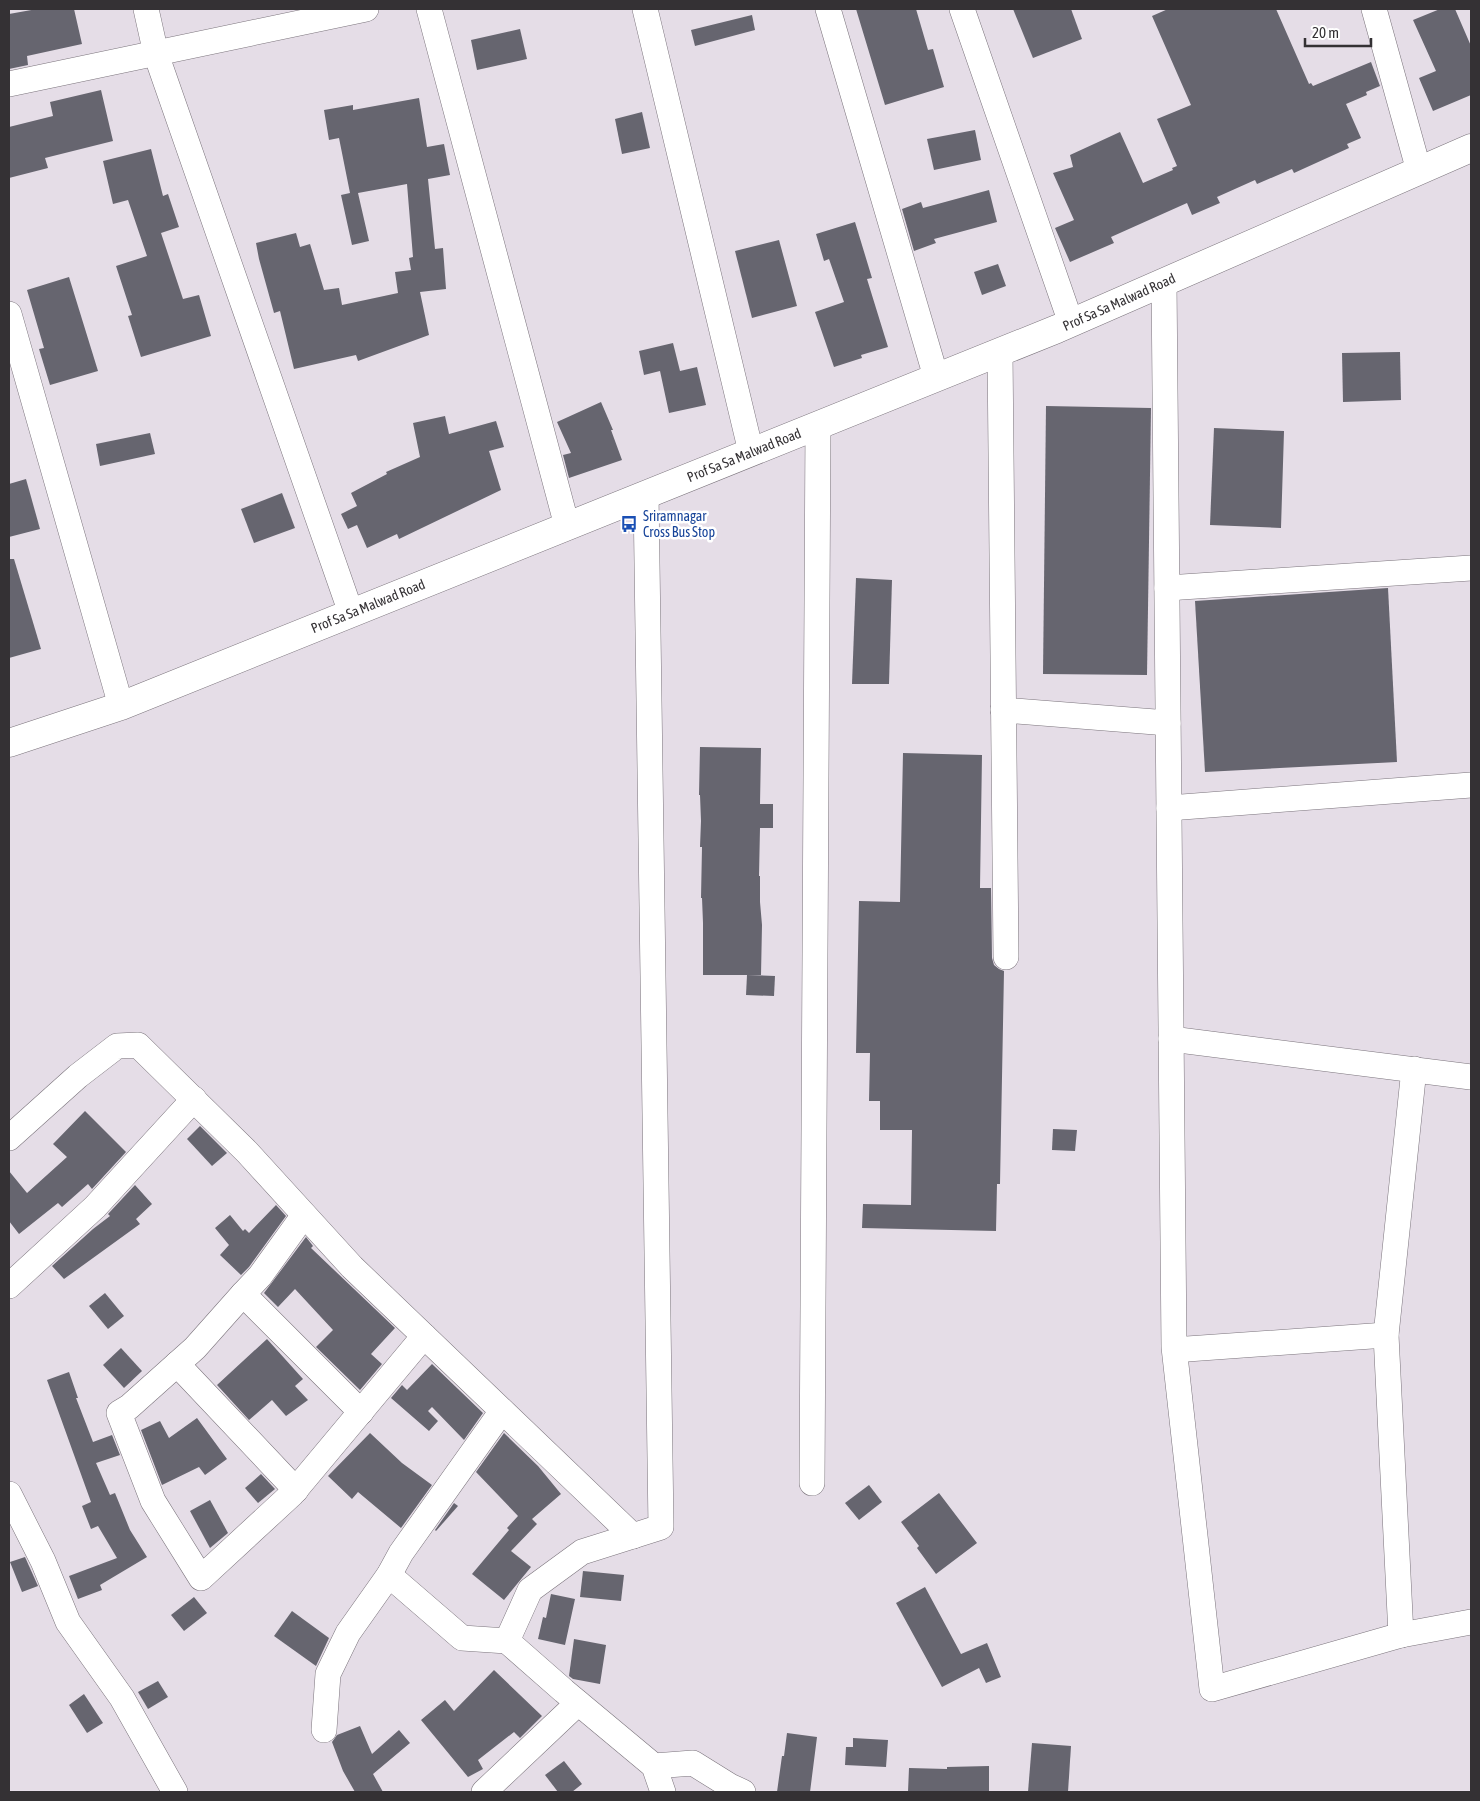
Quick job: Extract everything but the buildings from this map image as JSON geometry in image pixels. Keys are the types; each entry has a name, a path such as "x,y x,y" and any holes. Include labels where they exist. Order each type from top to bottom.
{"street":[{"path":"146,9 156,54 351,613"},
{"path":"9,84 366,9"},
{"path":"429,9 567,526"},
{"path":"645,9 751,452"},
{"path":"828,9 936,377"},
{"path":"962,9 1071,323"},
{"path":"1374,9 1420,171"},
{"name":"Prof Sa Sa Malwad Road","path":"9,743 120,706 1000,352 1071,323 1471,148"},
{"path":"1164,282 1174,1347 1212,1689 1401,1635 1471,1622"},
{"path":"9,314 120,706"},
{"path":"1000,352 1006,957"},
{"path":"812,1483 818,425"},
{"path":"507,1641 530,1590 582,1552 661,1527 646,494"},
{"path":"1167,588 1471,568"},
{"path":"1003,710 1168,723"},
{"path":"1169,808 1471,785"},
{"path":"1171,1039 1471,1076"},
{"path":"9,1138 78,1076 117,1046 138,1045 247,1152 352,1267 633,1536"},
{"path":"1401,1635 1386,1335 1414,1069"},
{"path":"9,1286 95,1207 194,1099"},
{"path":"304,1214 260,1276 195,1348 120,1413 153,1501 201,1578 296,1490 424,1336"},
{"path":"242,1294 361,1412"},
{"path":"1187,1349 1386,1335"},
{"path":"177,1364 296,1490"},
{"path":"324,1730 328,1674 348,1632 389,1575 401,1553 502,1411"},
{"path":"9,1494 43,1561 68,1622 122,1698 175,1792"},
{"path":"389,1575 462,1638 507,1641 654,1766 663,1792"},
{"path":"484,1792 578,1703"},
{"path":"654,1766 693,1763 743,1792"}],"place":[{"name":"Sriramnagar Cross Bus Stop","path":"629,524"}]}
